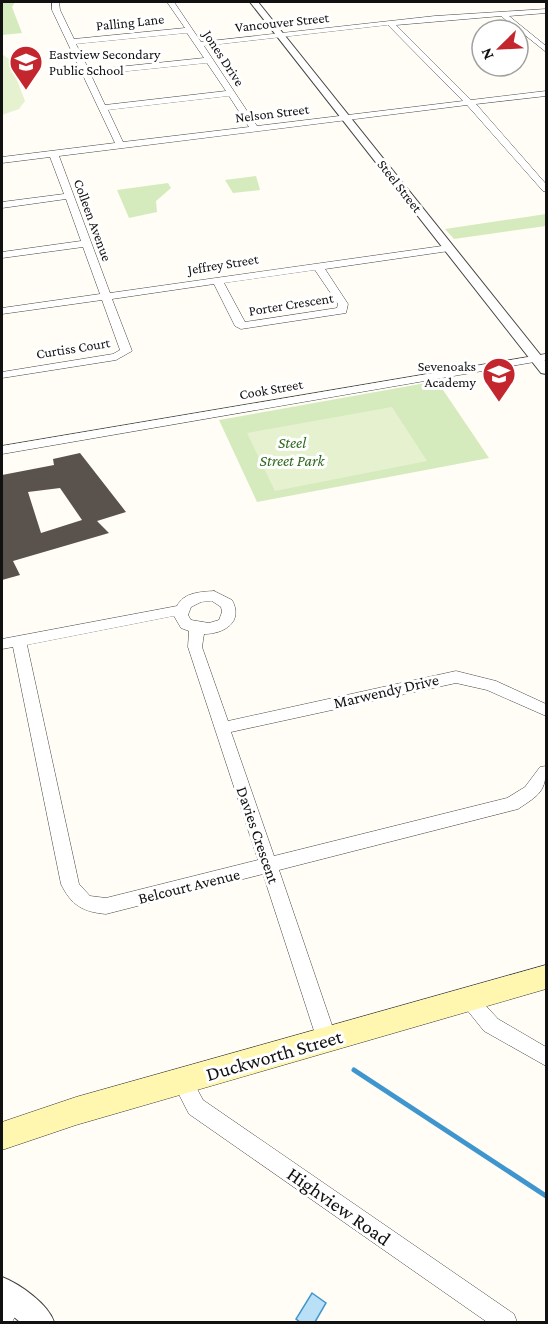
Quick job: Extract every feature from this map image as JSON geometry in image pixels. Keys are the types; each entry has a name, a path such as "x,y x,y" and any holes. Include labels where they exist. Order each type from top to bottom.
{"main road":[{"name":"Duckworth Street","path":"2,1136 182,1081 546,977"}],"street":[{"path":"55,2 56,10 120,145"},
{"name":"Jones Drive","path":"171,2 255,129"},
{"name":"Steel Street","path":"254,2 449,248 542,357 546,370"},
{"name":"Vancouver Street","path":"200,44 390,23 546,11"},
{"path":"503,14 546,50"},
{"path":"390,23 470,103 546,189"},
{"name":"Palling Lane","path":"72,42 190,30"},
{"path":"86,73 209,60"},
{"path":"102,108 231,93"},
{"name":"Nelson Street","path":"2,160 546,93"},
{"name":"Colleen Avenue","path":"54,154 107,296"},
{"path":"2,205 69,196"},
{"path":"2,255 87,243"},
{"name":"Jeffrey Street","path":"2,311 449,248"},
{"name":"Porter Crescent","path":"217,280 241,326 342,311 344,304 317,265"},
{"name":"Curtiss Court","path":"2,375 122,355 126,347 107,296"},
{"name":"Cook Street","path":"2,450 542,357"},
{"path":"214,596 227,604 230,615 222,626 197,629 186,624 181,615 182,609 185,604 198,597 214,596"},
{"path":"2,644 182,609"},
{"name":"Davies Crescent","path":"197,629 195,647 327,1040"},
{"name":"Belcourt Avenue","path":"19,640 70,884 80,901 87,905 106,906 512,804 531,792 546,772"},
{"name":"Marwendy Drive","path":"222,728 456,677 491,685 546,710"},
{"path":"468,1000 490,1025 546,1058"},
{"name":"Highview Road","path":"182,1081 196,1107 506,1323"},
{"path":"6,1302 41,1323"}],"green space":[{"path":"2,2 15,2 12,7 22,33 2,35"},
{"path":"2,54 9,59 25,101 19,109 2,115"},
{"path":"256,176 260,190 233,193 225,180"},
{"path":"168,183 171,188 156,201 157,212 129,218 117,190"},
{"path":"546,214 546,226 454,239 445,229"},
{"name":"Steel Street Park","path":"437,381 489,458 257,502 219,420"},
{"path":"392,407 427,461 275,491 247,433"}],"water":[{"path":"312,1293 326,1303 315,1322 300,1322 296,1319"}],"building":[{"path":"80,453 126,512 97,521 109,533 13,561 20,575 2,580 2,475 54,465 53,459","holes":["60,488 82,520 41,533 28,492"]}],"waterway":[{"path":"354,1070 546,1196"}],"place":[{"name":"Eastview Secondary Public School","path":"26,91"},
{"name":"Sevenoaks Academy","path":"499,403"}]}
